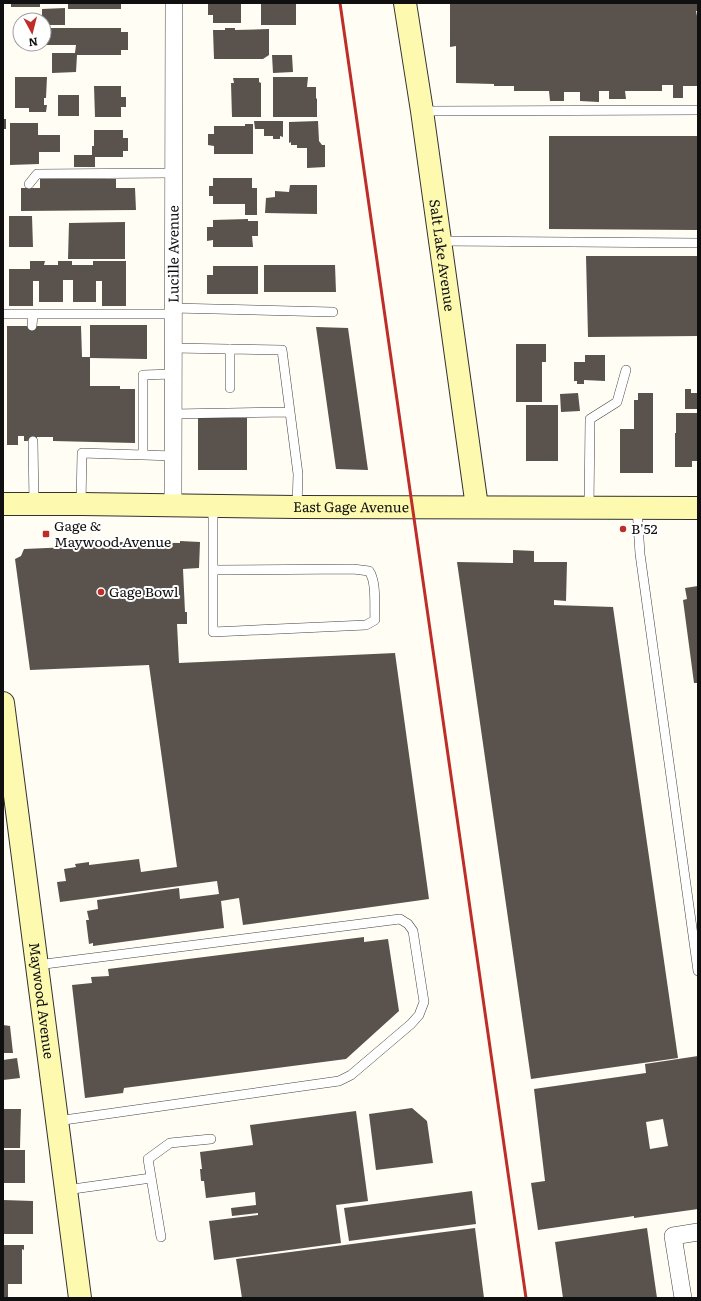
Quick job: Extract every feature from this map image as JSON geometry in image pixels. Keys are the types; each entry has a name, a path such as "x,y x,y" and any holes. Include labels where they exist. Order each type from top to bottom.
{"street":[{"name":"Lucille Avenue","path":"173,505 174,3"},
{"name":"Salt Lake Avenue","path":"405,3 422,111 477,508"},
{"name":"East Gage Avenue","path":"3,504 297,507 698,508"},
{"name":"Maywood Avenue","path":"3,703 7,766 37,965 80,1298"},
{"path":"683,1298 673,1236 698,1232"}],"lane":[{"path":"422,111 698,110"},
{"path":"29,184 37,174 174,173"},
{"path":"440,241 698,243"},
{"path":"3,314 173,311 333,312"},
{"path":"32,326 33,314"},
{"path":"173,348 282,350 298,474 297,507"},
{"path":"230,349 230,388"},
{"path":"589,508 590,419 616,402 626,370"},
{"path":"143,454 143,375 173,374"},
{"path":"173,414 290,412"},
{"path":"33,441 34,504"},
{"path":"81,504 82,453 174,456"},
{"path":"213,506 213,570 213,632 366,625 375,620 374,584 372,575 369,571 353,569 213,570"},
{"path":"637,508 640,554 698,972"},
{"path":"37,965 400,919 408,924 413,931 424,1002 420,1015 412,1024 352,1075 339,1081 57,1121"},
{"path":"161,1237 148,1159 170,1143 211,1139"},
{"path":"66,1190 150,1178"}],"building":[{"path":"11,3 40,3 40,7 11,7"},
{"path":"68,3 121,3 121,9 68,9"},
{"path":"241,3 241,23 213,23 213,15 208,15 208,4"},
{"path":"261,3 296,3 296,25 261,25"},
{"path":"450,3 698,3 698,11 696,11 698,21 698,86 683,86 683,98 673,98 673,85 662,85 662,91 625,91 626,99 609,99 609,91 599,91 599,102 580,101 580,92 564,92 564,101 550,101 549,91 514,91 514,86 456,83 456,46 450,47"},
{"path":"65,8 65,25 52,25 52,12 42,12 42,9"},
{"path":"52,28 121,28 121,32 128,32 128,50 121,50 121,55 77,55 76,72 52,73 52,53 75,53 76,45 52,45"},
{"path":"225,28 235,28 235,30 269,29 269,55 263,59 214,59 213,30 225,30"},
{"path":"272,55 292,55 293,72 273,73"},
{"path":"15,77 47,77 46,98 44,98 44,105 47,105 46,112 29,112 29,108 15,108"},
{"path":"273,77 308,77 307,87 316,87 317,117 273,117"},
{"path":"233,78 259,78 259,82 261,83 261,117 232,117 231,83 234,83"},
{"path":"94,86 121,86 121,97 126,97 126,107 121,107 121,117 95,117"},
{"path":"58,95 79,95 79,116 58,116"},
{"path":"3,119 6,119 6,129 3,129"},
{"path":"254,121 283,121 283,137 280,136 280,139 273,139 273,136 264,136 264,129 255,129"},
{"path":"318,121 319,141 322,145 325,145 325,167 307,168 307,148 297,148 297,145 291,145 291,142 289,143 289,122"},
{"path":"10,123 38,123 38,135 60,135 60,152 39,152 39,164 10,165"},
{"path":"245,124 253,124 253,154 214,154 214,146 208,145 208,134 214,134 214,126 245,126"},
{"path":"94,130 123,130 123,138 128,138 128,151 123,151 123,157 95,157 95,167 74,167 74,155 92,155 92,146 94,146"},
{"path":"549,136 698,136 698,230 549,229"},
{"path":"213,178 252,178 252,188 257,188 257,215 245,215 245,204 213,204 213,196 209,196 209,186 213,186"},
{"path":"40,179 116,179 116,188 135,188 136,210 21,211 21,188 40,188"},
{"path":"290,185 317,185 317,214 265,213 266,198 275,197 275,191 289,192"},
{"path":"9,216 32,216 33,247 9,247"},
{"path":"248,219 248,221 258,221 258,236 252,236 253,247 213,247 213,240 207,241 207,227 213,227 213,220"},
{"path":"125,222 125,259 68,259 69,223"},
{"path":"586,256 698,256 698,336 588,337"},
{"path":"30,261 45,261 44,265 58,265 58,261 72,261 72,265 93,265 93,261 126,261 126,306 102,306 102,281 96,281 96,302 73,302 73,280 63,280 63,302 39,302 39,281 33,281 33,306 9,306 9,269 30,269"},
{"path":"264,265 335,265 336,292 264,292"},
{"path":"213,266 258,266 258,294 207,294 207,275 213,275"},
{"path":"90,325 147,325 147,359 90,358"},
{"path":"7,326 81,326 82,357 90,357 90,386 120,386 120,389 135,389 135,443 53,441 53,437 37,437 37,441 24,441 24,436 18,436 18,445 7,445"},
{"path":"316,327 348,328 368,470 336,469"},
{"path":"516,344 546,344 546,362 542,362 542,402 516,402"},
{"path":"585,355 605,355 605,381 584,380 584,384 577,384 577,381 574,381 574,362 585,362"},
{"path":"685,389 691,389 691,393 698,393 698,409 685,409"},
{"path":"578,393 580,411 561,412 560,394"},
{"path":"638,393 653,393 653,473 620,473 620,429 634,429 634,400 638,400"},
{"path":"526,405 558,405 558,461 526,461"},
{"path":"676,413 697,413 697,461 692,461 692,467 675,467"},
{"path":"212,415 223,415 223,418 247,418 247,470 198,470 198,418 212,418"},
{"path":"180,541 200,542 199,568 183,569 187,624 177,624 179,663 395,653 429,899 243,925 239,898 221,901 224,928 93,946 93,943 89,944 86,920 89,920 87,911 98,909 97,900 179,888 180,899 219,894 217,881 60,902 57,882 66,881 64,869 76,867 75,864 89,862 89,865 139,859 141,872 177,867 149,665 30,670 15,559 21,556 24,549 117,545 117,542 180,543"},
{"path":"513,550 534,551 534,562 567,562 566,601 554,600 554,605 613,607 678,1058 531,1079 457,562 513,563"},
{"path":"698,586 698,683 694,683 683,600 687,599 685,588"},
{"path":"364,937 364,942 388,939 399,1011 346,1059 124,1088 123,1093 85,1098 72,985 92,983 91,977 109,976 108,969"},
{"path":"3,1025 10,1026 13,1053 3,1053"},
{"path":"698,1056 698,1209 634,1218 634,1216 538,1230 531,1183 545,1181 534,1089 646,1073 645,1064","holes":["663,1119 668,1146 650,1149 646,1122"]},
{"path":"17,1058 20,1078 3,1080 3,1060"},
{"path":"412,1108 427,1121 433,1163 376,1170 369,1114"},
{"path":"3,1109 21,1109 20,1148 3,1148"},
{"path":"356,1111 368,1201 336,1205 341,1243 214,1260 209,1221 258,1215 258,1213 232,1216 231,1208 256,1205 255,1192 206,1198 204,1181 201,1181 200,1169 202,1169 200,1152 253,1145 250,1125"},
{"path":"3,1150 25,1150 25,1183 3,1183"},
{"path":"472,1191 476,1224 349,1241 344,1208"},
{"path":"3,1200 33,1201 33,1234 3,1234"},
{"path":"475,1228 484,1298 242,1298 236,1259"},
{"path":"647,1228 657,1298 563,1298 555,1242"},
{"path":"3,1245 24,1245 24,1250 22,1249 22,1284 8,1284 8,1298 3,1298"}],"railway":[{"path":"340,3 526,1298"}],"place":[{"name":"B'52","path":"623,529"},
{"name":"Gage & Maywood Avenue","path":"46,534"},
{"name":"Gage Bowl","path":"101,592"}]}
